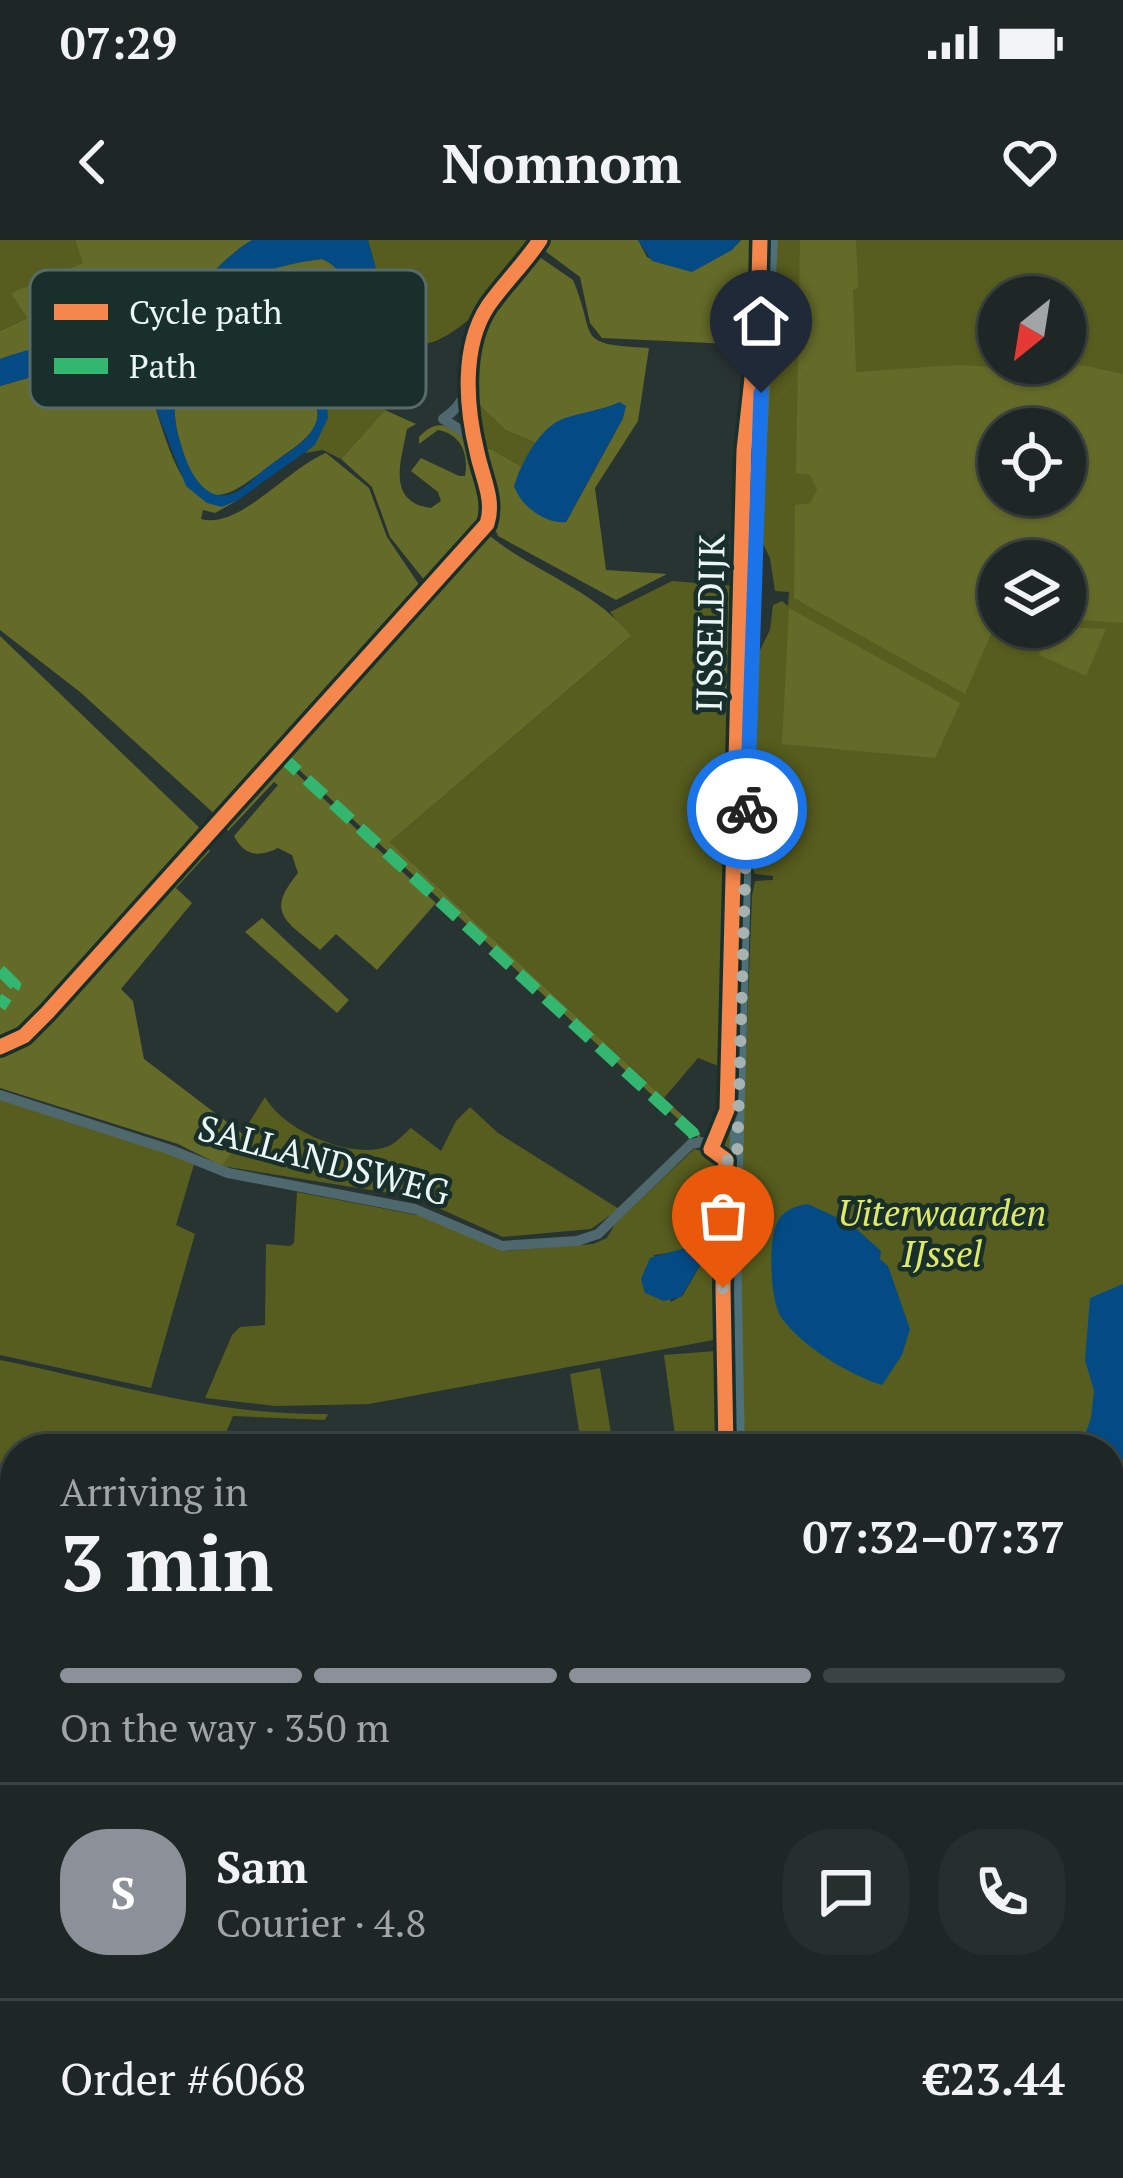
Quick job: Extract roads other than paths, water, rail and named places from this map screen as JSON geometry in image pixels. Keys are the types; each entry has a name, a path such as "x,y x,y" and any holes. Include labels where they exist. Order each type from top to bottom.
{"main road":[{"name":"IJSSELDIJK","path":"738,1434 732,1160 757,452 771,240"}],"street":[{"path":"473,438 443,419 465,399 481,318 540,240"},
{"name":"SALLANDSWEG","path":"0,1095 228,1173 415,1209 510,1247 598,1234 691,1144 700,1142 732,1160"},
{"path":"726,1434 723,1288 732,1160"}],"water":[{"path":"252,240 368,240 376,270 338,270 322,259 270,270 215,270"},
{"path":"638,240 741,240 692,272 652,261"},
{"path":"30,350 30,377 0,386 0,359"},
{"path":"620,402 626,406 623,418 566,522 542,517 528,507 514,486 540,437 565,418"},
{"path":"156,408 175,408 178,436 193,474 208,491 228,495 295,448 316,423 317,408 327,408 328,418 315,445 238,500 222,507 207,503 186,486"},
{"path":"808,1204 851,1224 881,1251 880,1259 888,1266 910,1329 902,1355 882,1385 814,1349 777,1309 771,1270 774,1232 786,1212"},
{"path":"703,1243 706,1255 681,1297 664,1301 645,1293 641,1279 650,1258"},
{"path":"1123,1284 1123,1434 1085,1434 1094,1391 1085,1360 1090,1298"}],"park label":[{"name":"Uiterwaarden IJssel","path":"942,1234"}]}
